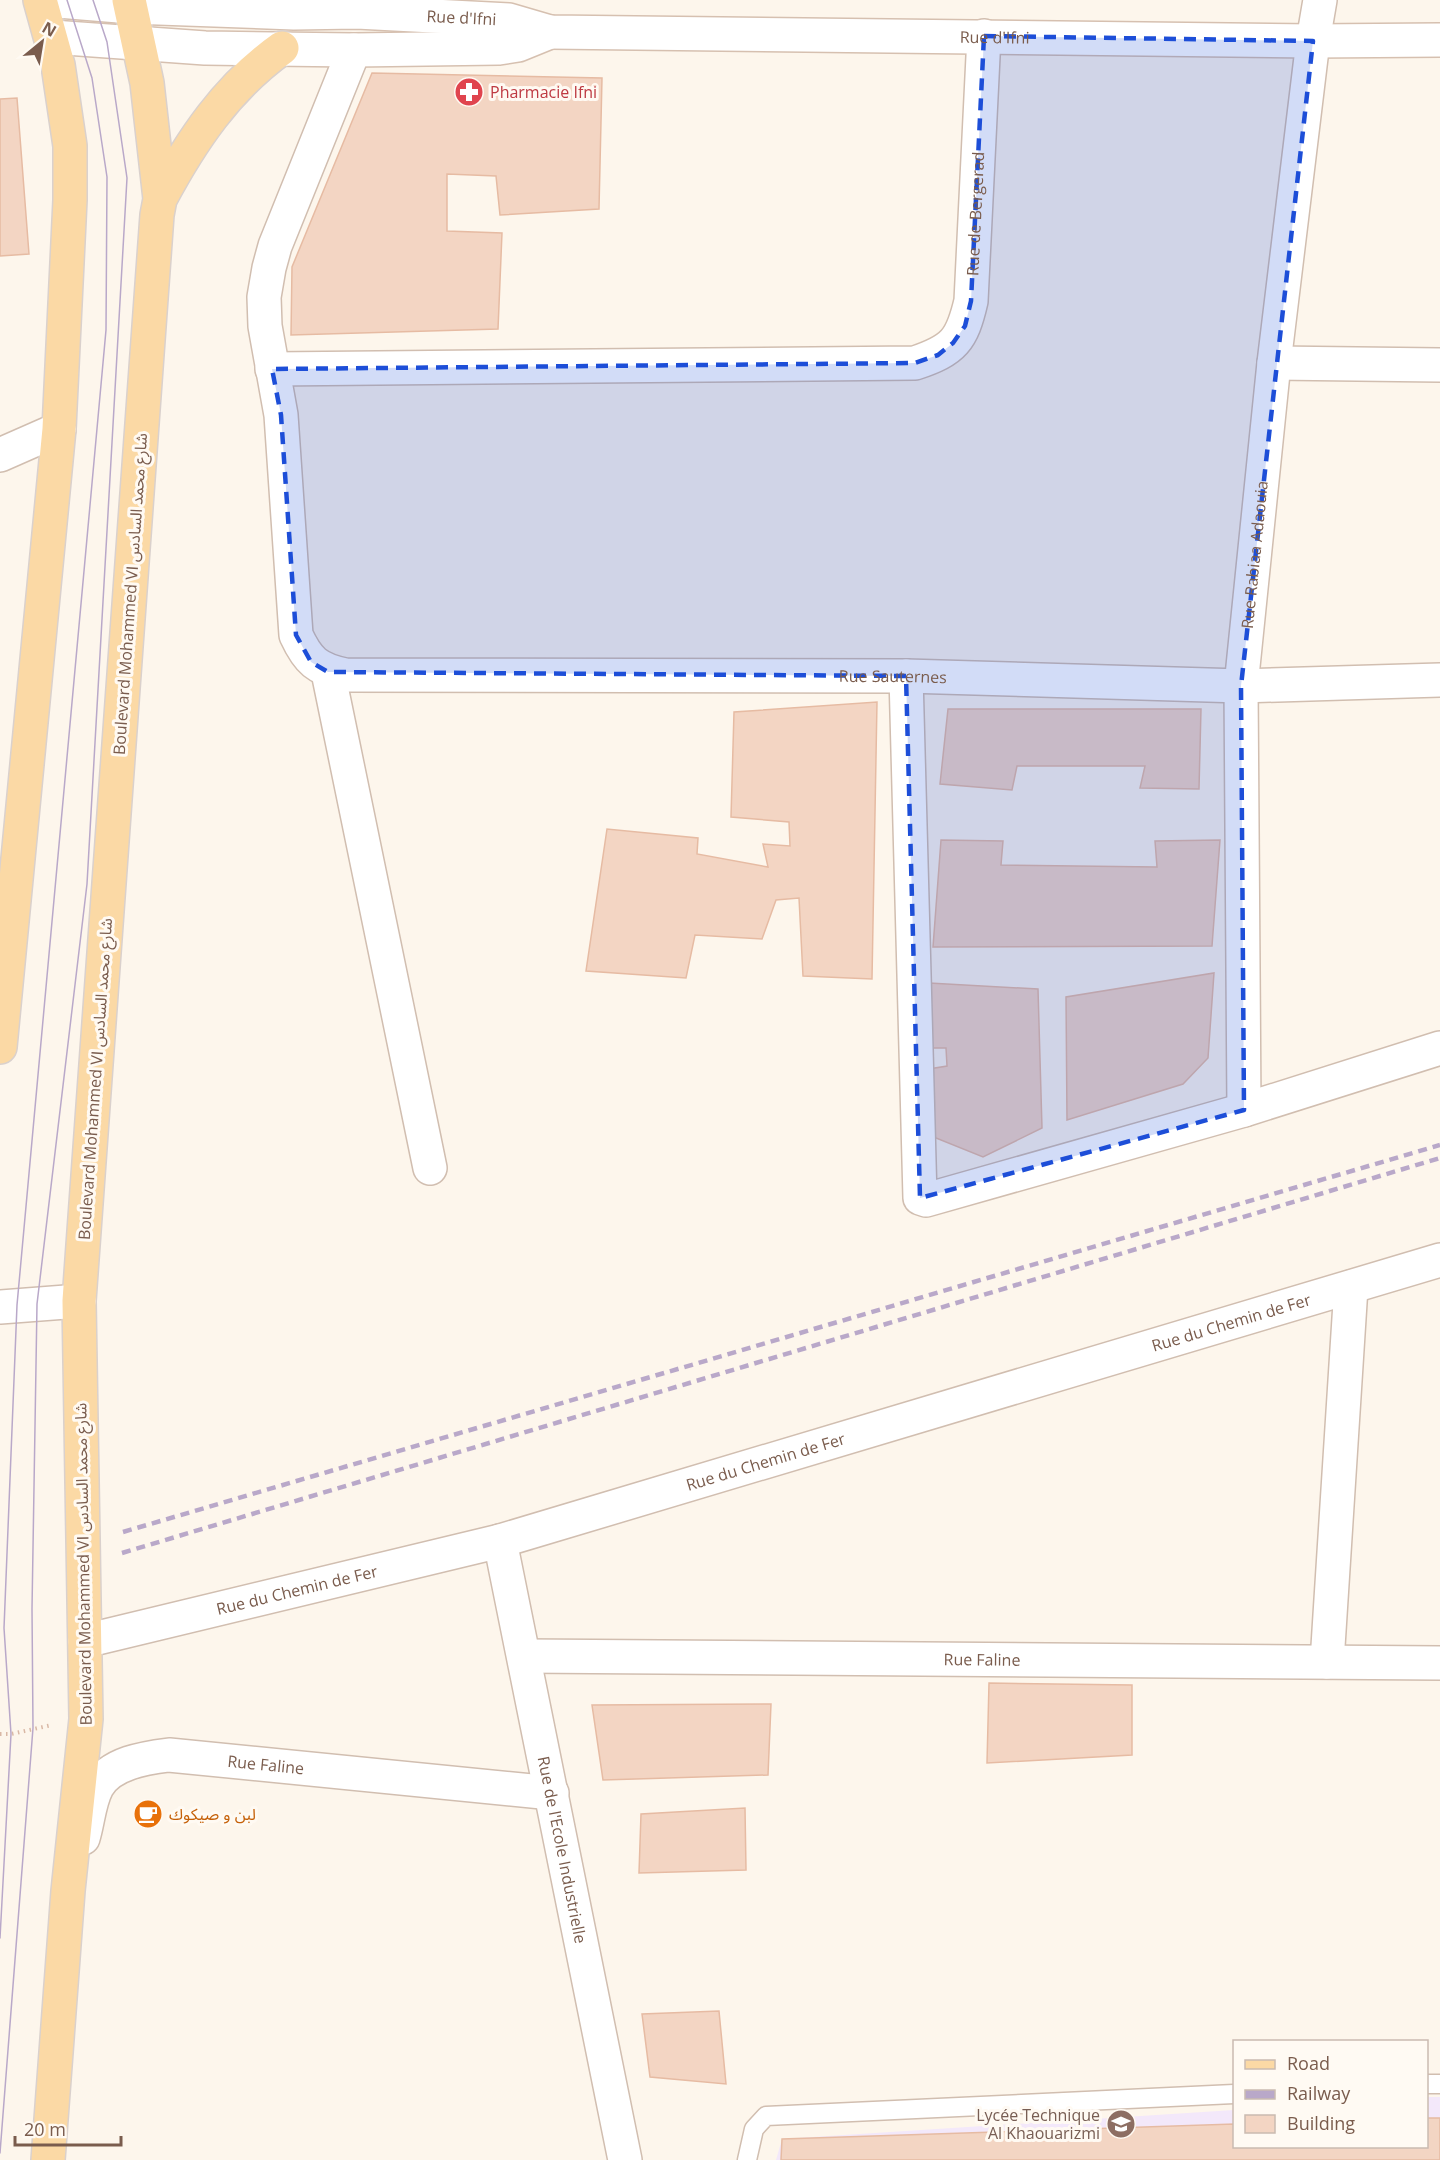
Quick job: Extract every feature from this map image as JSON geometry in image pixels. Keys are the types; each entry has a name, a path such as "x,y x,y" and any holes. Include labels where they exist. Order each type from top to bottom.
{"main road":[{"path":"0,1047 58,429 70,200 70,146 58,64 40,0"},
{"name":"Boulevard Mohammed VI شارع محمد السادس","path":"48,2160 68,1891 86,1719 79,1301 155,239 160,199 147,83 130,4"},
{"path":"160,199 181,160 226,98 266,59 282,48"}],"street":[{"name":"Rue d'Ifni","path":"46,0 130,4 357,6 488,10 550,32 1313,41 1440,40"},
{"name":"Rue Rabiaa Adaouia","path":"1244,1110 1241,686 1274,363 1320,0"},
{"path":"282,48 296,6"},
{"path":"357,6 354,50 307,164 268,268 264,307 265,326 281,415 296,635 311,662 337,674 430,1168"},
{"name":"Rue d'Ifni","path":"52,37 205,48 354,50 499,48 518,45 550,32"},
{"name":"Rue de Bergerad","path":"272,369 915,363 939,355 953,343 965,326 971,301 984,36"},
{"path":"1274,363 1440,365"},
{"path":"0,454 58,429"},
{"name":"Rue Sauternes","path":"337,674 906,676 1241,686 1440,680"},
{"path":"906,676 920,1198 926,1200 1244,1110 1440,1048"},
{"name":"Rue du Chemin de Fer","path":"85,1641 500,1540 1440,1260"},
{"path":"1327,1662 1351,1287"},
{"path":"0,1307 79,1301"},
{"name":"Rue de l'Ecole Industrielle","path":"500,1540 625,2160"},
{"name":"Rue Faline","path":"524,1656 1440,1663"},
{"name":"Rue Faline","path":"68,1891 97,1786 110,1773 130,1762 154,1756 169,1755 552,1793"}],"lane":[{"path":"747,2160 754,2129 766,2116 1233,2094"}],"path":[{"path":"0,1734 11,1734 86,1719"}],"highlighted area":[{"path":"984,36 1313,41 1241,686 1244,1110 920,1198 906,676 328,672 311,662 296,635 281,415 272,369 915,363 938,355 953,343 965,326 971,301"}],"shaded area":[{"name":"Lycée Technique Al Khaouarizmi","path":"1428,2097 1440,2097 1440,2160 776,2160 782,2139 1233,2110 1233,2148 1428,2148"}],"building":[{"path":"372,73 602,78 599,209 500,215 496,176 447,174 447,231 502,233 498,329 291,335 292,267"},
{"path":"17,98 29,254 0,256 0,99"},
{"path":"877,702 872,979 803,976 799,898 776,900 762,939 695,935 686,978 586,971 607,829 698,838 697,854 768,867 763,844 790,846 789,822 731,817 734,712"},
{"path":"948,709 1201,709 1199,789 1140,788 1145,766 1017,766 1012,790 940,784"},
{"path":"941,840 1003,841 1001,865 1157,867 1155,841 1220,840 1212,946 933,947"},
{"path":"1214,973 1208,1058 1183,1084 1067,1120 1066,997"},
{"path":"929,983 1038,989 1042,1128 983,1157 931,1136 929,1069 947,1066 946,1048 925,1048"},
{"path":"989,1683 1132,1685 1132,1755 987,1763"},
{"path":"771,1704 768,1775 603,1780 592,1705"},
{"path":"745,1808 746,1870 639,1873 641,1814"},
{"path":"719,2011 726,2084 650,2077 642,2014"},
{"name":"Lycée Technique Al Khaouarizmi","path":"1428,2118 1440,2118 1440,2160 781,2160 782,2139 1233,2124 1233,2148 1428,2148"}],"tram line":[{"path":"0,1938 11,1734 4,1628 17,1305 106,330 107,177 92,78 67,0"},
{"path":"0,2153 33,1728 32,1609 37,1304 87,884 127,178 107,42 93,0"}],"railway":[{"path":"123,1532 1440,1145"},
{"path":"122,1553 1440,1158"}],"place":[{"name":"Pharmacie Ifni","path":"469,92"},
{"name":"لبن و صيكوك","path":"148,1814"},
{"name":"Lycée Technique Al Khaouarizmi","path":"1121,2124"}]}
